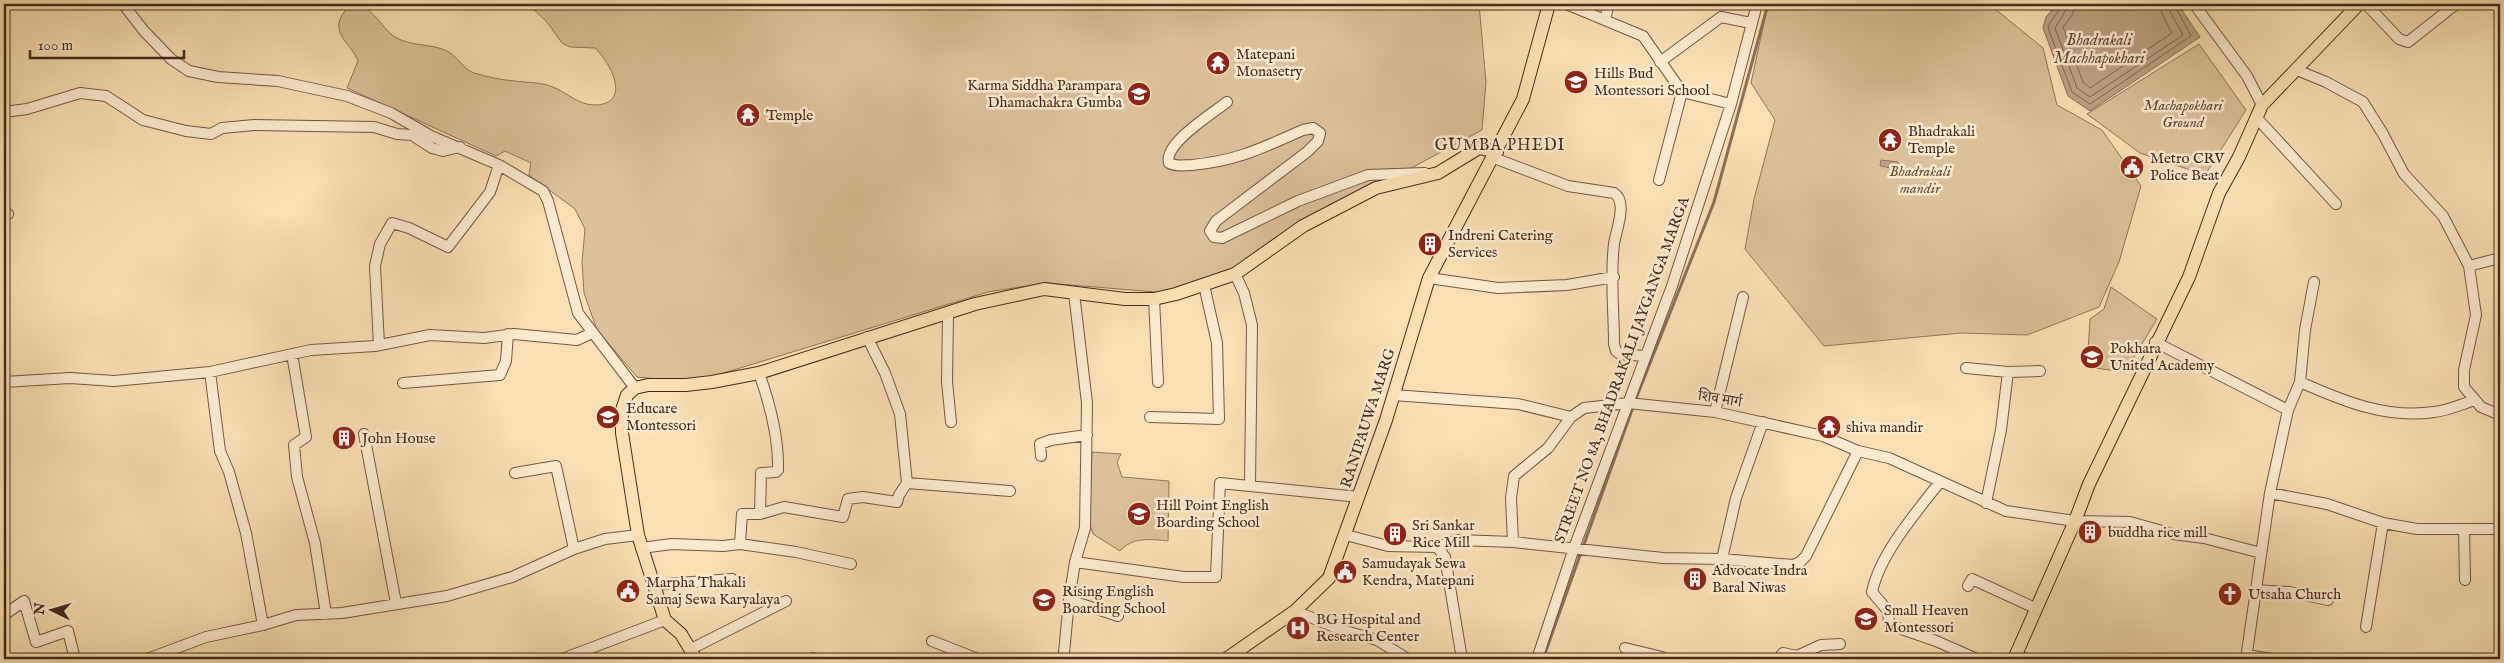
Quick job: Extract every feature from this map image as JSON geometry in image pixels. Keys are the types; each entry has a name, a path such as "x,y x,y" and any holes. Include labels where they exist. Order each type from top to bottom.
{"main road":[{"name":"RANIPAUWA MARG","path":"1231,658 1295,611 1329,578 1346,535 1393,395 1429,278 1523,99 1549,4"},
{"path":"2019,658 2035,608 2076,521 2089,484 2155,342 2189,277 2219,193 2239,157 2262,105 2359,4"},
{"path":"693,654 681,634 665,620 638,535 622,433 622,410 627,396 635,388 648,385 686,386 759,372 974,304 1044,289 1125,299 1154,300 1235,274 1303,226 1376,188 1438,173 1479,148 1495,155"}],"street":[{"path":"123,4 144,31 171,59 188,71 218,77 278,81 347,96 391,114 431,136 499,164 543,191 548,202 578,313 635,388"},
{"path":"1566,4 1643,36 1682,92 1730,104"},
{"path":"1605,20 1609,4"},
{"name":"STREET NO 8A, BHADRAKALI JAYGANGA MARGA","path":"1537,659 1574,548 1644,356 1672,286 1730,104 1757,4"},
{"path":"2194,4 2247,76 2262,105"},
{"path":"2366,4 2399,39 2408,42 2456,4"},
{"path":"1660,62 1721,17 1751,23"},
{"path":"2297,70 2326,82 2362,102 2383,134 2404,174 2443,216 2469,266 2476,315 2464,370 2464,387 2481,407 2500,415"},
{"path":"1659,180 1682,92"},
{"path":"4,112 27,109 80,93 106,96 143,120 186,132 211,134 222,128 254,125 374,128 396,134 412,135 432,148 444,151 461,147"},
{"path":"1227,102 1174,146 1168,156 1168,163 1177,166 1219,162 1238,158 1303,130 1313,128 1320,133 1318,141 1307,152 1216,221 1210,231 1214,237 1222,238 1298,201 1368,175 1438,173"},
{"path":"2256,117 2336,204"},
{"path":"1495,155 1568,186 1619,196 1621,204 1614,246 1616,351 1620,354 1644,356"},
{"path":"379,345 375,266 380,244 392,223 418,232 448,247 490,192 499,164"},
{"path":"2469,266 2500,258"},
{"path":"1235,274 1244,293 1252,325 1250,485"},
{"path":"1429,278 1498,288 1568,285 1614,277"},
{"path":"2272,659 2246,657 2270,493 2288,410 2300,382 2314,282"},
{"path":"1150,417 1219,419 1217,343 1204,285"},
{"path":"1062,659 1075,562 1085,528 1087,403 1074,293"},
{"path":"1715,412 1743,297"},
{"path":"1154,300 1158,382"},
{"path":"948,313 948,382 951,422"},
{"path":"4,382 70,378 114,381 210,372 311,350 379,345 430,335 484,338 508,334 578,340 592,333"},
{"path":"403,383 500,375 506,361 508,334"},
{"path":"740,544 742,514 760,514 784,507 843,517 848,499 863,497 897,502 907,483 900,414 885,374 867,338"},
{"path":"2155,342 2288,410"},
{"path":"292,354 306,438 294,445 297,477 315,543 326,614"},
{"path":"1966,368 2008,372 2040,371"},
{"path":"210,372 220,452 229,472 246,532 263,626"},
{"path":"759,372 768,397 777,440 778,459 778,470 776,472 761,473 760,514"},
{"path":"1986,503 2001,430 2008,372"},
{"path":"2300,382 2344,401 2391,414 2435,412 2475,400"},
{"path":"1393,395 1518,404 1571,417"},
{"name":"शिव मार्ग","path":"1513,542 1511,498 1514,476 1548,448 1571,417 1584,408 1628,403 1715,412 1823,436 1858,451 1889,458 1939,483 2006,511 2076,521 2130,522 2172,534 2204,538 2261,554"},
{"path":"1722,559 1736,498 1763,422"},
{"path":"364,434 396,603"},
{"path":"1041,456 1040,444 1051,440 1087,435"},
{"path":"1346,535 1388,546 1437,546 1458,540 1513,542 1663,558 1722,559 1793,565 1800,562 1806,556 1858,451"},
{"path":"515,473 556,466 574,549"},
{"path":"907,483 1010,491"},
{"path":"1075,562 1184,577 1216,577 1220,483 1359,497"},
{"path":"1939,483 1905,528 1880,571 1872,592 1874,597 1888,611 1889,623 1893,626 1936,641 1977,659"},
{"path":"2270,493 2326,504 2383,523 2417,529 2500,529"},
{"path":"2366,627 2383,523"},
{"path":"2464,529 2465,580"},
{"path":"147,659 206,637 263,626 296,615 326,614 439,597 512,577 574,549 605,539 638,535"},
{"path":"641,548 672,544 723,546 740,544 796,552 811,557 850,564"},
{"path":"1437,546 1445,556 1462,659"},
{"path":"653,585 732,579"},
{"path":"1968,586 1972,579 2035,608"},
{"path":"2255,590 2290,592 2328,600"},
{"path":"1069,600 1118,616"},
{"path":"4,615 24,601 36,642 68,631 75,659"},
{"path":"693,654 786,601"},
{"path":"1295,611 1342,630 1377,640 1406,659"},
{"path":"562,659 665,620"},
{"path":"932,641 978,659"},
{"path":"1778,659 1783,654 1797,656 1821,645 1840,644"},
{"path":"1625,648 1664,659"}],"green space":[{"path":"528,4 1479,4 1486,82 1482,130 1298,229 1236,270 1168,293 1046,283 988,292 714,376 680,381 637,377 597,330 584,293 582,262 585,229 575,209 529,175 531,163 505,151 496,156 347,88 358,61 341,35 339,22 350,5 358,5 370,11 395,37 447,51 474,73 500,79 548,85 583,103 595,105 607,103 613,98 616,90 615,81 601,54 595,48 570,47 562,43 547,22"},
{"name":"Bhadrakali mandir","path":"1768,4 1989,4 2043,48 2057,105 2102,130 2141,186 2119,262 2099,307 2027,335 1961,333 1824,346 1745,249 1754,199 1775,120 1751,83"},
{"name":"Machapokhari Ground","path":"2199,44 2246,110 2205,175 2140,153 2087,114"},
{"path":"2111,287 2157,319 2125,372 2087,367 2090,319 2104,309"},
{"path":"1092,452 1121,454 1117,462 1122,477 1169,481 1168,541 1136,541 1125,546 1120,551 1093,534 1089,522"}],"water":[{"name":"Bhadrakali Machhapokhari","path":"2057,4 2178,4 2200,37 2090,111 2068,96 2043,28 2046,17"},
{"path":"1881,160 1898,162 1897,169 1880,166"}],"waterway":[{"path":"1635,401 1714,202 1768,4"},
{"path":"1543,659 1633,407"}],"place":[{"name":"Matepani Monasetry","path":"1218,63"},
{"name":"Hills Bud Montessori School","path":"1576,82"},
{"name":"Karma Siddha Parampara Dhamachakra Gumba","path":"1139,94"},
{"name":"Temple","path":"748,115"},
{"name":"Bhadrakali Temple","path":"1890,140"},
{"name":"Metro CRV Police Beat","path":"2132,167"},
{"name":"Indreni Catering Services","path":"1430,244"},
{"name":"Pokhara United Academy","path":"2092,357"},
{"name":"Educare Montessori","path":"608,417"},
{"name":"shiva mandir","path":"1829,427"},
{"name":"John House","path":"344,438"},
{"name":"Hill Point English Boarding School","path":"1139,514"},
{"name":"buddha rice mill","path":"2090,532"},
{"name":"Sri Sankar Rice Mill","path":"1395,534"},
{"name":"Samudayak Sewa Kendra, Matepani","path":"1345,572"},
{"name":"Advocate Indra Baral Niwas","path":"1695,579"},
{"name":"Marpha Thakali Samaj Sewa Karyalaya","path":"628,591"},
{"name":"Utsaha Church","path":"2230,594"},
{"name":"Rising English Boarding School","path":"1044,600"},
{"name":"Small Heaven Montessori","path":"1866,619"},
{"name":"BG Hospital and Research Center","path":"1298,628"}],"district":[{"name":"GUMBA PHEDI","path":"1500,146"}]}
